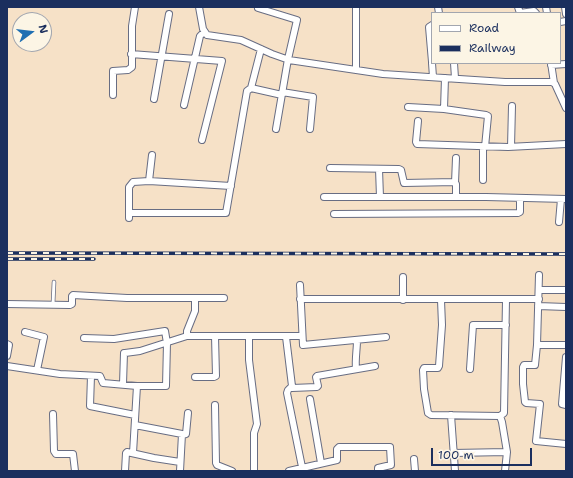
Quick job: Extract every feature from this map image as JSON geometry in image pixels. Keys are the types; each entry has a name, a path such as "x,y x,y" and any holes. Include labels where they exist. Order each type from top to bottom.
{"street":[{"path":"113,95 112,72 130,69 132,67 132,26 135,7"},
{"path":"199,7 204,32 206,35 241,40 288,60 383,74 505,82 554,83"},
{"path":"356,7 356,70"},
{"path":"565,7 566,14"},
{"path":"258,8 297,20 276,128"},
{"path":"154,99 169,14"},
{"path":"431,26 429,27 431,51"},
{"path":"184,105 200,36 204,32"},
{"path":"231,186 138,181 131,184 129,188 129,216 225,214 227,212 247,90 251,88 261,49"},
{"path":"131,54 221,61 222,63 202,140"},
{"path":"432,64 433,77"},
{"path":"454,64 455,78"},
{"path":"566,64 551,64 554,83 563,93 566,108"},
{"path":"444,109 445,78"},
{"path":"251,88 282,94 313,97 310,129"},
{"path":"511,147 512,106"},
{"path":"408,107 444,109 487,115 483,180"},
{"path":"418,122 417,144 511,147 566,144"},
{"path":"149,181 152,155"},
{"path":"456,158 456,197"},
{"path":"330,168 400,169 404,183 455,183"},
{"path":"379,169 380,197"},
{"path":"324,197 564,199 563,214 559,222"},
{"path":"334,214 518,214 520,212 520,198"},
{"path":"539,275 535,365 524,365 523,384 526,402 540,404 536,441 566,444"},
{"path":"403,277 403,300"},
{"path":"300,285 302,336 304,345 386,337"},
{"path":"539,290 566,290"},
{"path":"7,303 71,304 73,295 127,298 224,298"},
{"path":"187,336 187,331 195,311 195,298"},
{"path":"300,299 506,300 566,307"},
{"path":"441,300 442,326 439,366 438,368 423,369 424,389 429,415 500,416 504,413 506,300"},
{"path":"470,369 473,325 506,325"},
{"path":"7,366 60,374 100,376 103,383 137,386 166,386 166,331 164,330 114,339 84,338"},
{"path":"25,332 44,337 37,370"},
{"path":"123,384 124,353 167,343 187,336 302,336"},
{"path":"195,377 216,376 215,336"},
{"path":"286,336 292,388"},
{"path":"249,337 249,360 257,424 254,433 254,471"},
{"path":"356,340 358,352 355,358 356,369"},
{"path":"7,344 9,345 7,356"},
{"path":"537,345 566,345"},
{"path":"566,357 562,404 566,405"},
{"path":"306,468 287,393 288,390 292,388 317,387 317,376 375,366"},
{"path":"91,376 90,406 135,414"},
{"path":"133,453 137,386"},
{"path":"310,399 321,463"},
{"path":"215,405 216,463 217,465 232,471"},
{"path":"53,414 54,451 56,454 73,454 75,471"},
{"path":"182,435 186,434 188,414"},
{"path":"451,415 455,471"},
{"path":"500,416 507,452 505,471"},
{"path":"135,425 182,435"},
{"path":"180,471 182,435"},
{"path":"289,471 337,460 337,449 339,447 390,447 391,465 379,467 378,471"},
{"path":"453,454 507,452"},
{"path":"124,471 126,453 180,462"},
{"path":"414,459 415,471"}],"lane":[{"path":"53,304 54,282"}],"railway":[{"path":"7,253 566,254"},
{"path":"7,259 94,259"}]}
